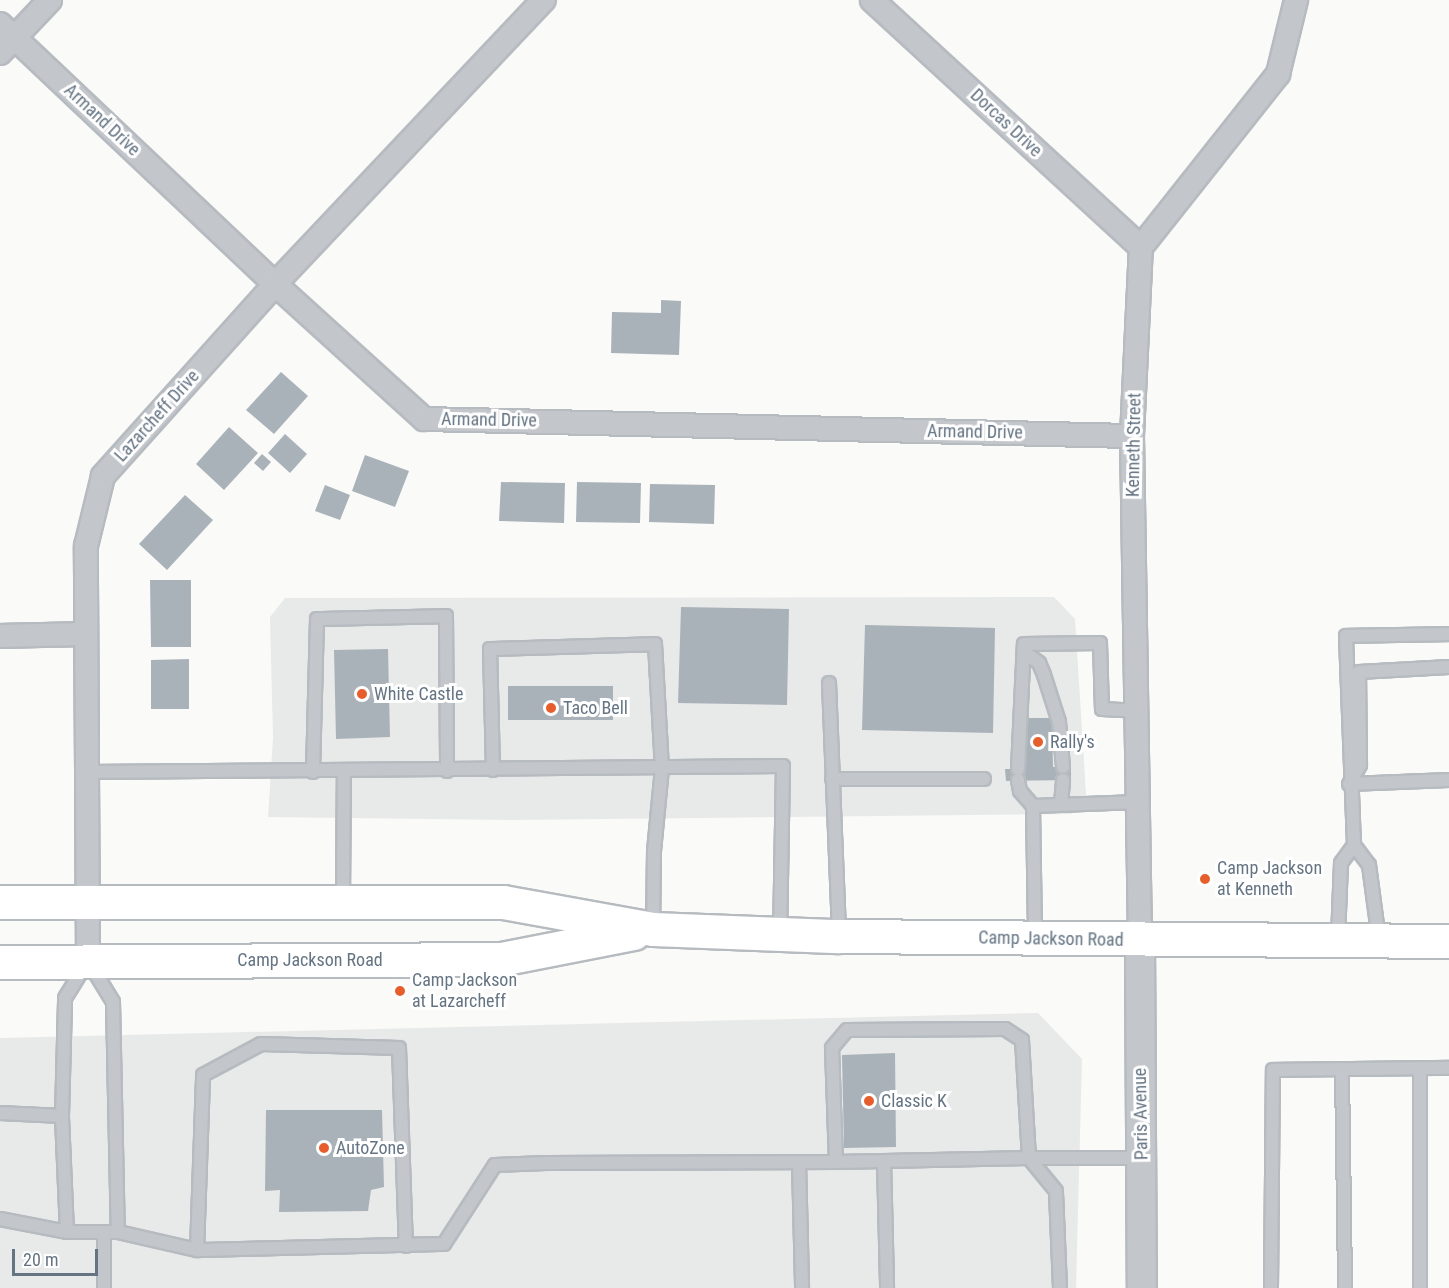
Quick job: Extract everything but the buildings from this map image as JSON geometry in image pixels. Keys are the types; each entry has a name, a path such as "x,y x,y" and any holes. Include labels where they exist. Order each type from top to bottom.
{"main road":[{"name":"Camp Jackson Road","path":"0,902 503,903 652,929 839,936 1449,941"},
{"name":"Camp Jackson Road","path":"0,962 501,958 652,929"}],"street":[{"path":"5,38 50,0"},
{"name":"Lazarcheff Drive","path":"88,962 86,546 103,476 275,284 544,0"},
{"name":"Dorcas Drive","path":"872,0 1141,247"},
{"path":"1141,247 1278,74 1296,0"},
{"name":"Armand Drive","path":"5,38 424,419 1132,436"},
{"name":"Kenneth Street","path":"1140,940 1132,436 1141,247"},
{"path":"0,636 86,634"},
{"name":"Paris Avenue","path":"1140,940 1142,1288"}],"lane":[{"path":"313,772 317,619 446,616 447,771"},
{"path":"1379,940 1369,865 1354,844 1349,784 1346,636 1449,634"},
{"path":"1035,938 1033,806 1020,791 1018,775 1024,644 1100,643 1102,709 1136,711"},
{"path":"493,770 490,649 654,644 662,768 654,851 652,929"},
{"path":"1024,652 1039,663 1059,722 1063,773 1061,804"},
{"path":"1349,784 1360,765 1359,672 1449,667"},
{"path":"829,683 839,936"},
{"path":"87,772 344,772 783,766 780,933"},
{"path":"342,902 344,772"},
{"path":"832,779 984,779"},
{"path":"1349,784 1449,780"},
{"path":"1033,806 1138,802"},
{"path":"1338,940 1341,862 1354,844"},
{"path":"67,1232 62,1116 65,998 88,962 113,1002 118,1232"},
{"path":"836,1162 832,1048 847,1030 1005,1029 1022,1040 1029,1158 1056,1191 1060,1288"},
{"path":"197,1250 203,1075 261,1044 399,1048 406,1246"},
{"path":"1420,1068 1420,1288"},
{"path":"1271,1288 1273,1070 1449,1068"},
{"path":"1342,1069 1345,1288"},
{"path":"0,1113 62,1116"},
{"path":"0,1219 67,1232 118,1232 197,1250 444,1244 495,1165 1142,1158"},
{"path":"884,1161 887,1288"},
{"path":"799,1162 802,1288"},
{"path":"104,1232 104,1288"}],"shaded area":[{"path":"1054,597 1075,619 1087,809 1070,814 514,820 268,817 273,738 270,617 285,598"},
{"path":"1038,1013 1082,1059 1076,1288 0,1288 0,1038"}],"place":[{"name":"White Castle","path":"362,694"},
{"name":"Taco Bell","path":"551,708"},
{"name":"Rally's","path":"1038,742"},
{"name":"Camp Jackson at Kenneth","path":"1205,879"},
{"name":"Camp Jackson at Lazarcheff","path":"400,991"},
{"name":"Classic K","path":"869,1101"},
{"name":"AutoZone","path":"324,1148"}]}
